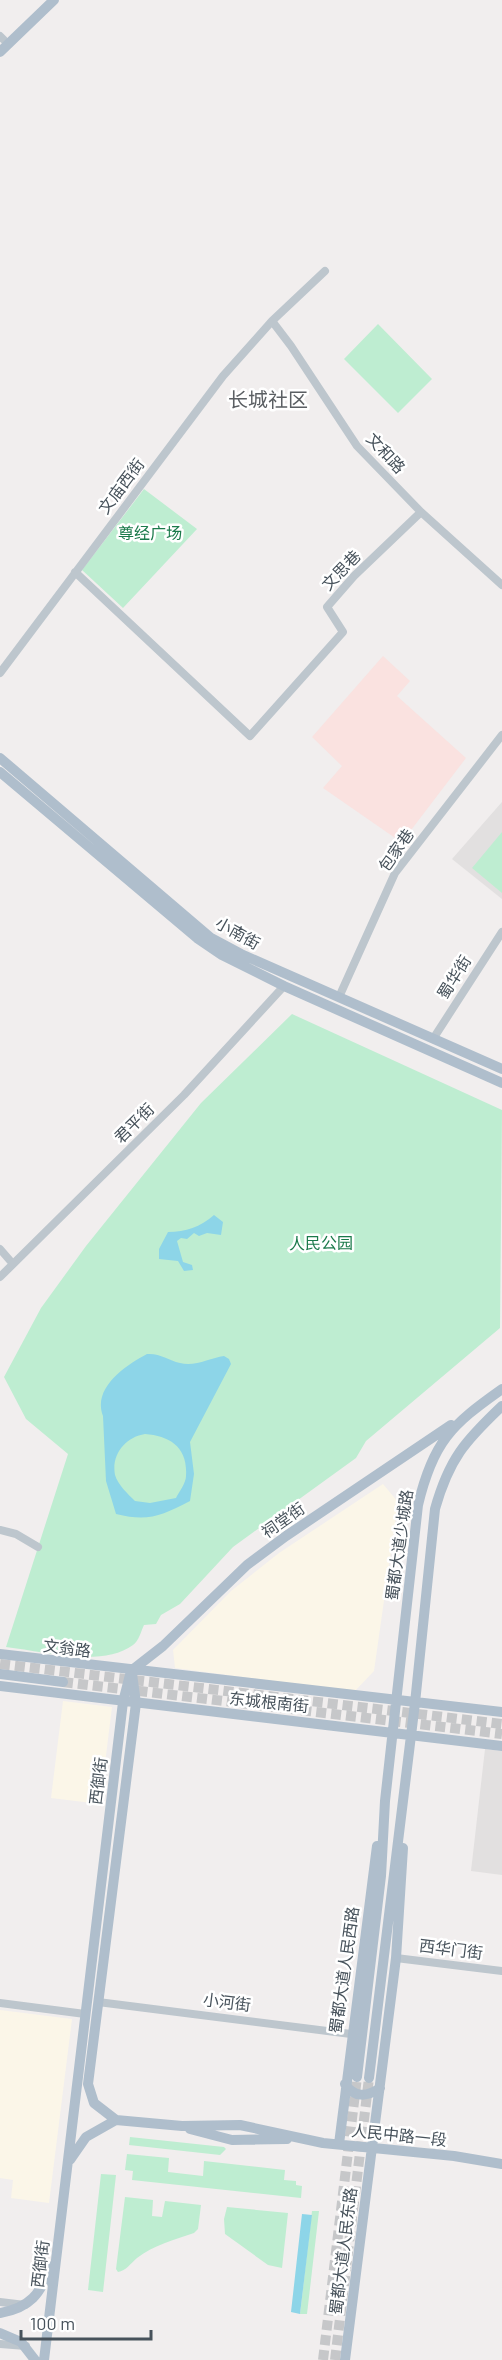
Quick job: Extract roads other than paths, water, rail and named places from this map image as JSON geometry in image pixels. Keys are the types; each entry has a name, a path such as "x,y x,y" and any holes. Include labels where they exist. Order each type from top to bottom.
{"main road":[{"path":"1,40 44,0"},
{"path":"0,52 54,0"},
{"name":"小南街","path":"0,758 211,938 433,1040 502,1069"},
{"name":"小南街","path":"0,772 197,938 222,955 284,986 502,1083"},
{"name":"蜀都大道少城路","path":"395,1700 418,1505 425,1474 448,1432 467,1414 502,1389"},
{"name":"蜀都大道少城路","path":"415,1703 435,1509 441,1488 459,1451 469,1437 502,1406"},
{"name":"祠堂街","path":"131,1671 163,1646 248,1565 286,1536 467,1414"},
{"name":"文翁路","path":"0,1654 131,1671"},
{"name":"东城根南街","path":"131,1671 502,1712"},
{"name":"西御街","path":"41,2359 123,1702 131,1671"},
{"name":"西御街","path":"116,2120 94,2103 88,2088 136,1703 131,1671"},
{"path":"0,1674 63,1682"},
{"path":"0,1686 123,1702"},
{"name":"蜀都大道人民西路","path":"357,2077 381,1876 385,1801 395,1700"},
{"name":"东城根南街","path":"123,1702 502,1746"},
{"path":"369,2078 415,1703"},
{"name":"蜀都大道人民西路","path":"339,2144 351,2034 385,1801"},
{"path":"372,2147 396,1958 402,1890 404,1803"},
{"path":"345,2084 353,2093 363,2095 380,2088"},
{"path":"67,2165 86,2137 116,2120"},
{"name":"人民中路一段","path":"116,2120 182,2126 232,2140 293,2139 502,2164"},
{"name":"蜀都大道人民东路","path":"345,2360 372,2147"},
{"path":"0,2313 34,2300 42,2289 59,2228"},
{"path":"0,2333 27,2346 41,2359"}],"street":[{"name":"文庙西街","path":"0,673 223,376 272,321 325,271"},
{"name":"文和路","path":"272,321 357,446 421,512 502,585"},
{"name":"文思巷","path":"75,572 250,736 343,632 327,607 354,576 421,512"},
{"name":"包家巷","path":"339,997 395,873 502,735"},
{"name":"蜀华街","path":"433,1040 502,932"},
{"name":"君平街","path":"0,1277 184,1095 284,986"},
{"path":"0,1249 13,1264"},
{"path":"0,1530 16,1534 38,1547"},
{"name":"西华门街","path":"396,1958 502,1971"},
{"name":"小河街","path":"98,2002 351,2034"},
{"path":"0,2003 85,2014"},
{"path":"0,2302 25,2305"},
{"path":"0,2344 27,2346"}],"water":[{"path":"214,1215 223,1222 221,1235 207,1233 199,1236 194,1233 187,1239 181,1238 177,1241 183,1262 192,1265 193,1270 184,1271 178,1261 159,1259 159,1249 168,1232 192,1228"},
{"path":"152,1354 191,1364 224,1356 231,1364 190,1442 194,1474 190,1501 162,1514 146,1517 116,1514 106,1481 101,1406 102,1396 113,1379 139,1359","holes":["145,1434 154,1435 176,1445 180,1450 186,1466 186,1479 176,1498 150,1503 135,1501 116,1479 115,1460 121,1448 132,1439"]},
{"path":"302,2214 312,2215 300,2314 291,2312"}],"tunnel":[{"path":"0,1664 502,1724"},
{"path":"63,1682 502,1734"},
{"path":"323,2360 357,2077"},
{"path":"335,2360 369,2078"}],"district":[{"name":"长城社区","path":"268,400"}],"park label":[{"name":"尊经广场","path":"150,533"},
{"name":"人民公园","path":"321,1243"}]}
